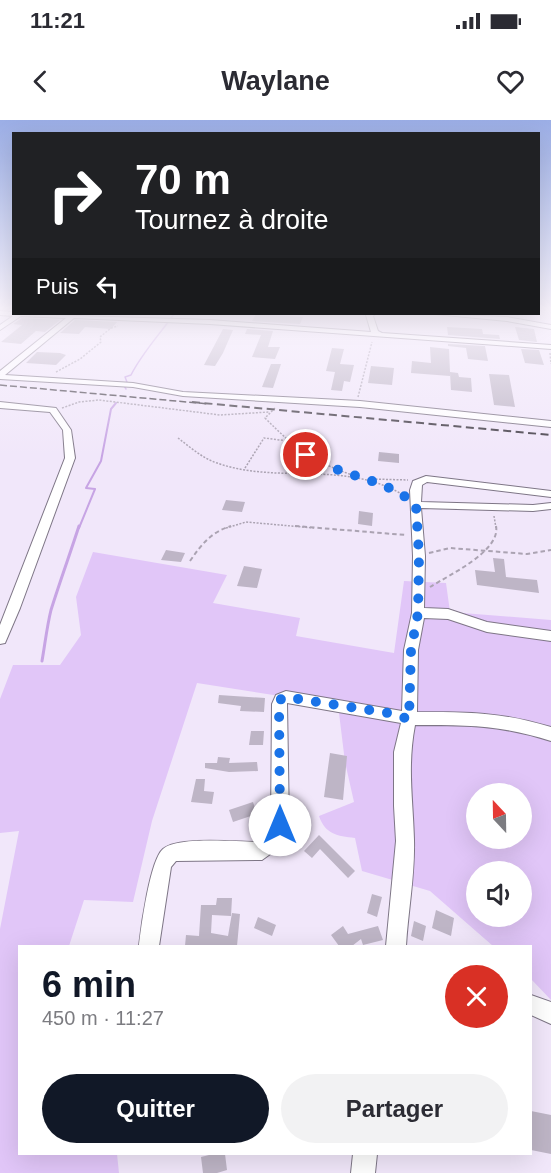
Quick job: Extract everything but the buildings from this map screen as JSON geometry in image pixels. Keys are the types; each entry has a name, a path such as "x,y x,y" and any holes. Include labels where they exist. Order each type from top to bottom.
{"street":[{"path":"0,376 23,357"},
{"path":"0,376 133,385 183,394 360,404 479,414 551,424"},
{"path":"0,405 53,410 67,430 70,458 14,608 0,639"},
{"path":"397,945 405,842 402,752 409,719 411,650 419,596 415,490 420,480 551,494"},
{"path":"416,505 533,508 551,506"},
{"path":"418,613 448,614 487,627 551,636"},
{"path":"149,945 163,863 170,854 180,851 262,851 274,841 280,825 279,704 281,699 286,697 388,713 409,719 474,718 528,726 551,734"},
{"path":"532,1005 551,1013"},
{"path":"363,1173 365,1155"}],"path":[{"path":"33,379 67,368 83,357"},
{"path":"360,404 358,396 367,357"},
{"path":"53,410 79,402 99,400 220,415 269,412"},
{"path":"289,400 279,404 265,418 288,441 319,463 381,483 402,493 416,505"},
{"path":"178,438 197,453 218,464 355,476"},
{"path":"245,468 264,438 288,441"},
{"path":"365,479 420,480"},
{"path":"419,596 441,578 488,550 497,532 494,514 499,512"},
{"path":"190,561 208,536 220,528 246,522 417,535"},
{"path":"419,556 450,548 527,554 551,550"}],"shaded area":[{"path":"93,552 227,575 213,603 300,618 296,636 394,653 404,581 446,583 450,612 551,620 551,1000 532,980 532,945 492,945 471,927 532,927 532,861 466,861 466,922 430,891 362,871 355,838 332,833 325,827 319,816 354,802 345,762 338,705 197,683 152,821 133,902 84,900 69,945 18,945 18,1155 117,1155 119,1173 0,1173 0,929 19,831 0,833 0,699 13,665 60,665 81,635 76,597"}],"waterway":[{"path":"126,389 123,384 127,382 125,377 131,375 142,357"},
{"path":"79,528 95,489 86,488 101,461 111,409 116,403"},
{"path":"42,661 51,610 79,526"}],"railway":[{"path":"0,385 209,404"},
{"path":"192,402 551,435"}],"route":[{"path":"280,825 279,704 281,699 286,697 388,713 409,719 411,650 418,613 419,556 416,505 402,493 381,483 319,463 306,455"}]}
